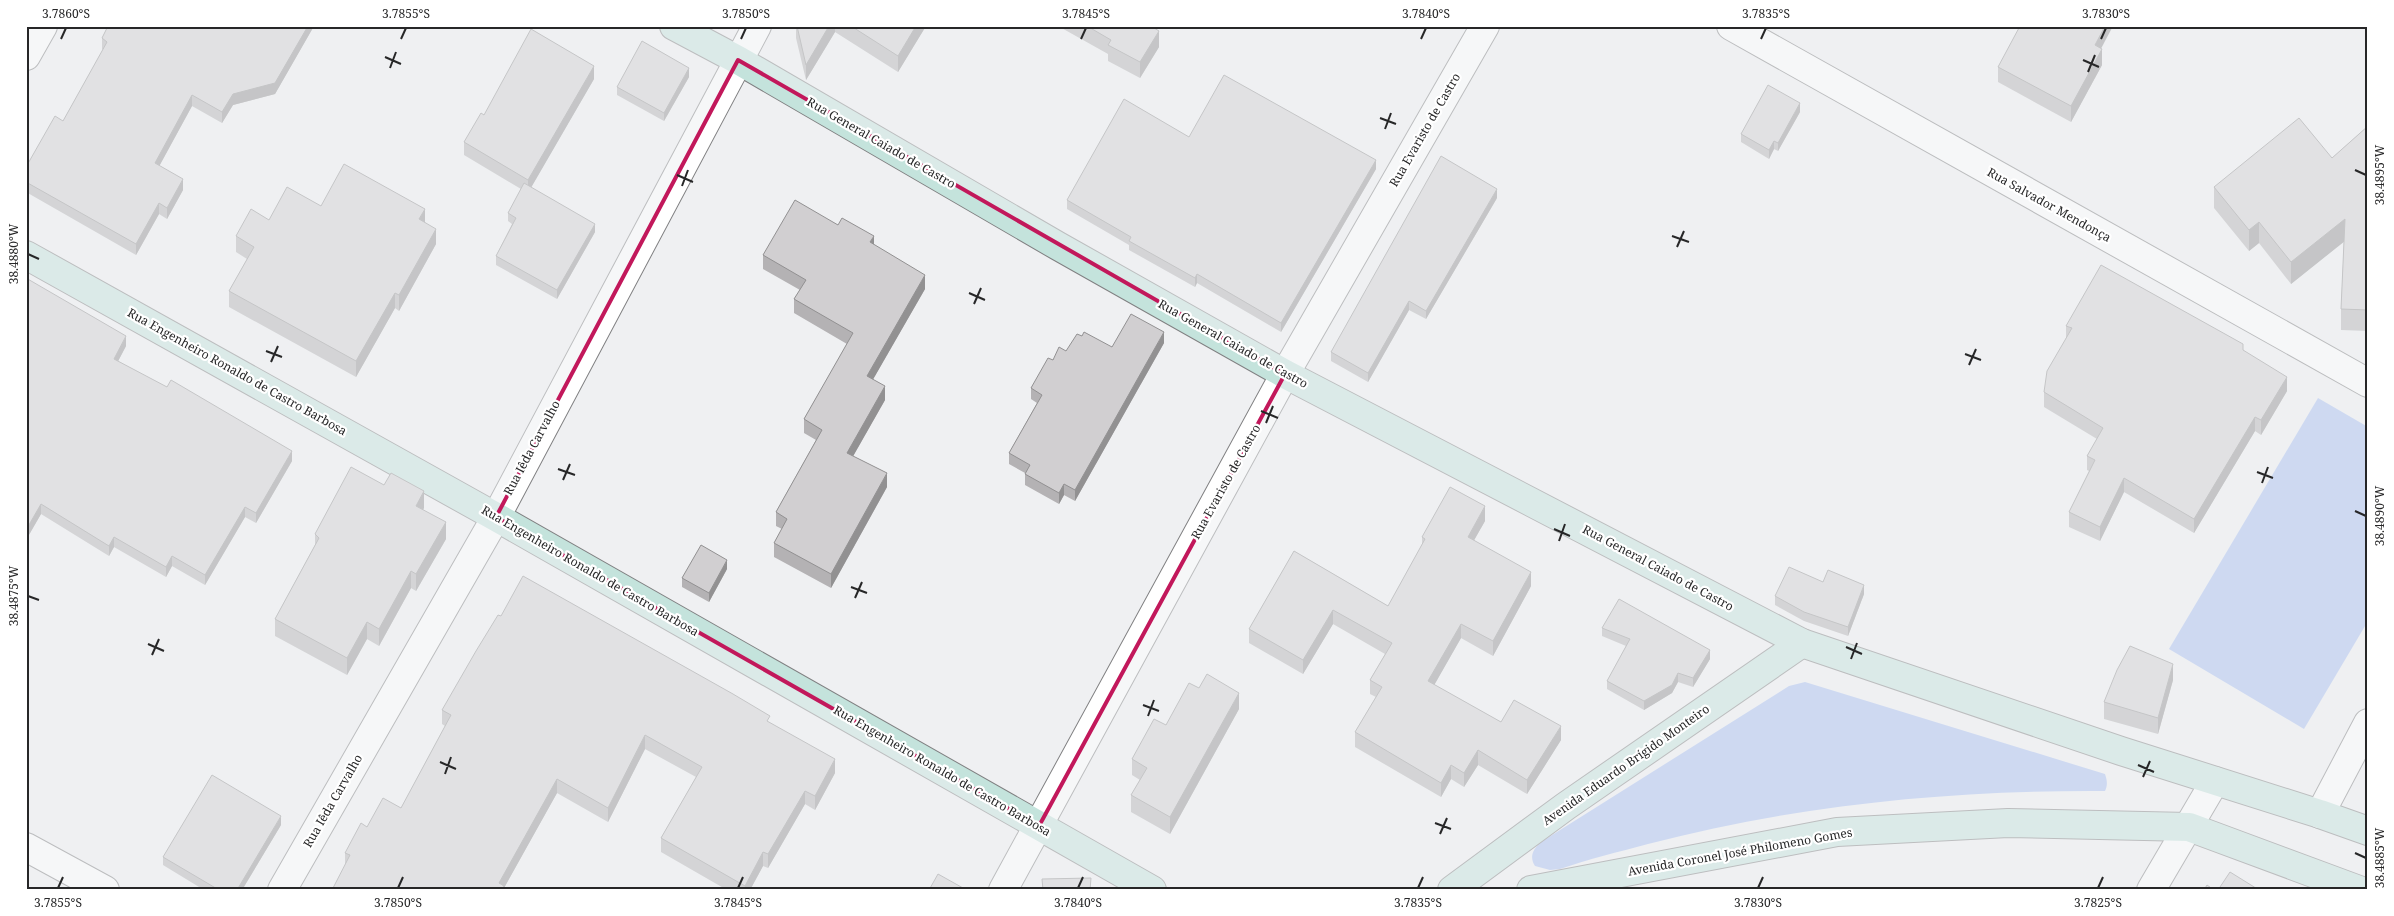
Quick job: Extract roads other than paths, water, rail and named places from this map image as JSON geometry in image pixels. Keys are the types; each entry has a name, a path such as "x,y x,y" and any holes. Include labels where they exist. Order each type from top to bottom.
{"street":[{"path":"26,56 43,26"},
{"name":"Rua General Caiado de Castro","path":"674,26 738,60 1058,246 1285,374 1802,643"},
{"name":"Rua Iêda Carvalho","path":"282,890 496,517 757,26"},
{"name":"Rua Evaristo de Castro","path":"1003,890 1285,374 1485,26"},
{"name":"Rua Salvador Mendonça","path":"1731,26 2368,383"},
{"name":"Rua Engenheiro Ronaldo de Castro Barbosa","path":"26,255 496,517 1152,890"},
{"path":"1802,643 2368,831"},
{"name":"Avenida Eduardo Brígido Monteiro","path":"1452,890 1566,806 1802,643"},
{"path":"2320,814 2368,723"},
{"path":"2151,890 2215,781"},
{"name":"Avenida Coronel José Philomeno Gomes","path":"1531,890 1836,832 2008,823 2189,827 2359,890"},
{"path":"26,846 105,890"}]}
